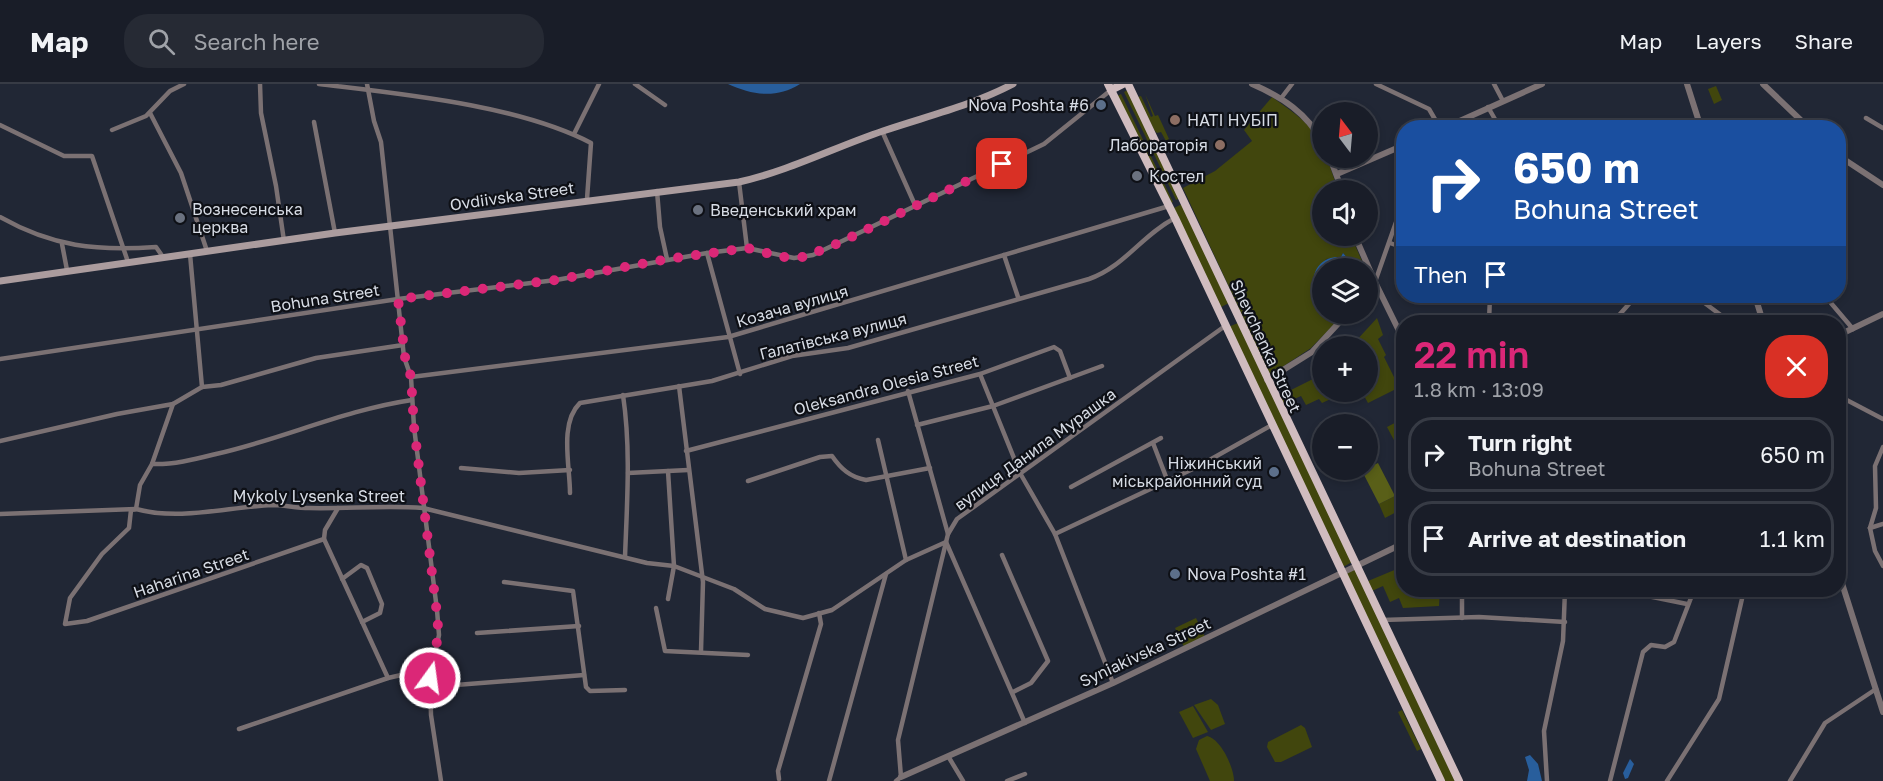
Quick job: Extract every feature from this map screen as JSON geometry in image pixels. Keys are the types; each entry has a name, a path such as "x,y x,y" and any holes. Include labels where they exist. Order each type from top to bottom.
{"main road":[{"name":"Ovdiivska Street","path":"0,281 335,233 739,182 770,174 882,131 976,102 1013,84"},
{"path":"1110,87 1123,84"},
{"name":"Shevchenka Street","path":"1128,84 1459,781"},
{"name":"Shevchenka Street","path":"1110,87 1175,218 1441,781"},
{"path":"1169,206 1183,200"},
{"path":"1226,326 1239,320"}],"street":[{"path":"112,129 150,113 170,91 184,84"},
{"path":"260,84 261,113 276,186 284,241"},
{"path":"319,84 488,109 574,134 591,143 587,200"},
{"path":"367,84 374,121 381,142 388,226 403,345 411,377 423,508 439,635 430,687 431,715 441,781"},
{"path":"574,134 598,86 590,84"},
{"path":"635,84 664,105"},
{"path":"1252,84 1282,97 1312,126"},
{"path":"1282,97 1292,84"},
{"path":"1376,84 1429,109 1437,120"},
{"path":"1390,90 1394,84"},
{"path":"1494,84 1503,101"},
{"path":"1460,120 1542,84"},
{"path":"1687,84 1698,120"},
{"path":"1763,84 1801,120"},
{"name":"Bohuna Street","path":"0,359 398,299 556,280 707,253 747,248 794,258 813,255 1044,144 1110,87"},
{"path":"1488,107 1495,120"},
{"path":"150,113 181,173 207,251"},
{"path":"1866,118 1883,128"},
{"path":"314,122 335,233"},
{"path":"0,125 64,156 92,156 128,262"},
{"path":"882,131 915,205"},
{"path":"1337,174 1396,148"},
{"path":"1846,160 1883,184"},
{"path":"1334,168 1339,180"},
{"path":"739,182 747,248"},
{"path":"657,191 660,227 668,259"},
{"name":"Козача вулиця","path":"411,377 728,337 1169,206"},
{"path":"0,217 19,228 62,243 94,249 156,247 163,257"},
{"name":"Галатівська вулиця","path":"570,493 568,425 575,408 580,403 740,374 792,356 848,348 1106,272 1122,262 1154,231 1175,218"},
{"path":"1378,274 1396,224"},
{"path":"62,243 67,270"},
{"path":"1390,243 1396,245"},
{"path":"707,253 728,337 740,374"},
{"path":"189,254 202,387"},
{"path":"1004,255 1018,297"},
{"path":"1378,288 1396,325"},
{"path":"1619,315 1630,303"},
{"path":"1705,303 1721,315"},
{"path":"1831,303 1841,315"},
{"path":"1846,332 1883,314"},
{"path":"1846,322 1852,329"},
{"path":"1267,380 1312,352 1338,324"},
{"name":"вулиця Данила Мурашка","path":"898,779 898,740 948,534 957,519 1226,326"},
{"path":"0,441 117,414 173,404 202,387 221,385 316,358 403,345"},
{"name":"Oleksandra Olesia Street","path":"686,451 980,374 1054,347 1060,351 1070,378"},
{"path":"917,425 993,406 1102,366"},
{"path":"980,374 1020,473 1055,534 1113,683"},
{"path":"679,386 702,577 701,651"},
{"path":"908,391 948,534"},
{"path":"623,395 627,425 628,473 625,557"},
{"path":"152,464 235,450 284,437 361,409 412,400"},
{"path":"1846,400 1883,419"},
{"path":"136,508 140,485 152,464 173,404"},
{"path":"1055,534 1168,482 1273,424"},
{"path":"1071,487 1161,438"},
{"path":"878,440 906,560"},
{"path":"1153,443 1168,482"},
{"path":"1883,447 1875,466 1876,508 1870,528 1875,551 1883,566"},
{"path":"748,481 820,457 832,456 841,468 856,478 866,480 930,468"},
{"path":"461,468 519,473 570,470"},
{"path":"628,473 688,470"},
{"path":"668,471 674,566 668,599"},
{"name":"Mykoly Lysenka Street","path":"0,514 136,508 156,514 275,505 423,508 625,557 674,566 734,589 765,609 803,618 819,613"},
{"name":"Haharina Street","path":"136,508 131,510 129,528 102,554 70,598 65,624 87,621 324,539"},
{"path":"338,508 325,530 324,539 388,678"},
{"path":"1870,528 1883,524"},
{"path":"779,779 778,771 821,624 819,613 832,610 906,560 946,542 1025,723"},
{"name":"Syniakivska Street","path":"898,779 1113,683 1396,547"},
{"path":"1002,555 1048,661 1031,683 1013,692"},
{"path":"342,579 361,565 367,568 382,604 380,613 362,622"},
{"path":"829,781 886,574"},
{"path":"504,582 573,591 586,687 590,691 626,690"},
{"path":"1846,596 1883,712"},
{"path":"1461,597 1462,618"},
{"path":"1547,781 1544,731 1565,622 1565,597"},
{"path":"1653,597 1688,604"},
{"path":"1610,781 1643,652 1651,645 1665,647 1674,642 1691,597"},
{"path":"1667,781 1719,699 1742,597"},
{"path":"656,608 665,651 748,655"},
{"path":"1381,620 1462,618 1565,622"},
{"path":"477,633 579,626"},
{"path":"238,729 388,678 432,668"},
{"path":"430,687 584,675"},
{"path":"1790,781 1825,723 1876,689"},
{"path":"948,756 963,781"},
{"path":"1007,781 1025,774"}],"green space":[{"path":"1716,86 1722,100 1714,104 1708,89"},
{"path":"1128,90 1180,198 1176,200 1124,92"},
{"path":"1121,94 1173,202 1169,204 1117,96"},
{"path":"1145,94 1169,139 1166,141 1161,132 1157,133 1154,130 1138,97 1141,96 1151,117 1153,116"},
{"path":"1272,97 1305,122 1312,130 1312,168 1330,168 1335,180 1312,180 1312,246 1355,246 1361,258 1347,258 1343,253 1341,257 1312,258 1312,324 1334,324 1323,336 1312,336 1311,348 1270,375 1183,188 1215,171 1252,141 1244,130"},
{"path":"1182,204 1229,303 1219,308 1172,209"},
{"path":"1378,321 1383,335 1378,339 1378,336 1360,336 1372,324 1378,324"},
{"path":"1238,323 1352,562 1343,567 1228,327"},
{"path":"1378,339 1396,381 1394,385 1396,389 1378,398"},
{"path":"1312,380 1312,402 1306,405 1301,396 1283,404 1279,396"},
{"path":"1396,422 1396,444 1387,427"},
{"path":"1378,463 1395,496 1379,504 1367,480 1378,480"},
{"path":"1395,496 1396,512 1385,518 1379,504"},
{"path":"1355,569 1455,781 1444,781 1346,573"},
{"path":"1396,569 1396,597 1440,597 1439,606 1403,608 1399,598 1390,602 1383,586 1372,591 1368,581"},
{"path":"1196,618 1205,637 1184,647 1175,628"},
{"path":"1211,699 1218,705 1225,724 1211,730 1194,705"},
{"path":"1193,706 1208,732 1193,738 1179,712"},
{"path":"1402,710 1421,749 1417,751 1398,712"},
{"path":"1301,725 1305,728 1312,747 1281,762 1275,762 1267,747 1268,742"},
{"path":"1207,736 1222,748 1232,769 1234,781 1210,781 1196,749 1199,740"}],"water":[{"path":"728,84 800,84 782,92 764,94 746,91"},
{"path":"1343,253 1347,258 1330,258 1333,257 1341,257"},
{"path":"1530,755 1538,764 1542,781 1527,781 1529,770 1525,757"},
{"path":"1630,759 1634,764 1628,778 1625,779 1623,773"}],"place":[{"name":"Nova Poshta #6","path":"1101,105"},
{"name":"НАТІ НУБІП","path":"1175,120"},
{"name":"Лабораторія","path":"1220,145"},
{"name":"Костел","path":"1137,176"},
{"name":"Введенський храм","path":"698,210"},
{"name":"Вознесенська церква","path":"180,218"},
{"name":"Ніжинський міськрайонний суд","path":"1274,472"},
{"name":"Nova Poshta #1","path":"1175,574"}],"route":[{"path":"430,678 439,635 438,622 414,427 411,377 405,357 398,299 556,280 668,259 747,248 782,257 813,255 1002,164"}]}
